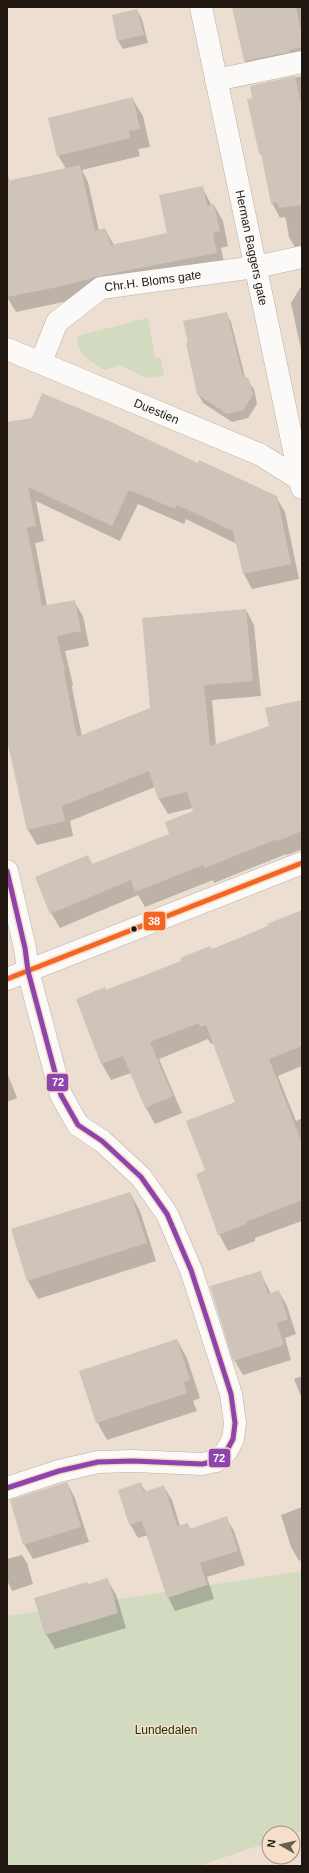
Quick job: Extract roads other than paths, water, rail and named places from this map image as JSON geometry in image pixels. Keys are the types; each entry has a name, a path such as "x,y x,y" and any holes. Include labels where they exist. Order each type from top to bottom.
{"street":[{"name":"Herman Baggers gate","path":"202,7 301,483"},
{"path":"216,80 302,62"},
{"name":"Chr.H. Bloms gate","path":"41,362 58,322 101,288 256,267 302,257"},
{"name":"Duestien","path":"7,349 261,455 301,483"},
{"path":"7,979 302,863"},
{"path":"7,872 25,948 28,970 61,1095 78,1125 102,1141 141,1177 167,1214 191,1270 231,1394 235,1423 234,1439 226,1452 216,1461 202,1464 98,1462 59,1470 7,1488"}],"park label":[{"name":"Lundedalen","path":"166,1730"}]}
